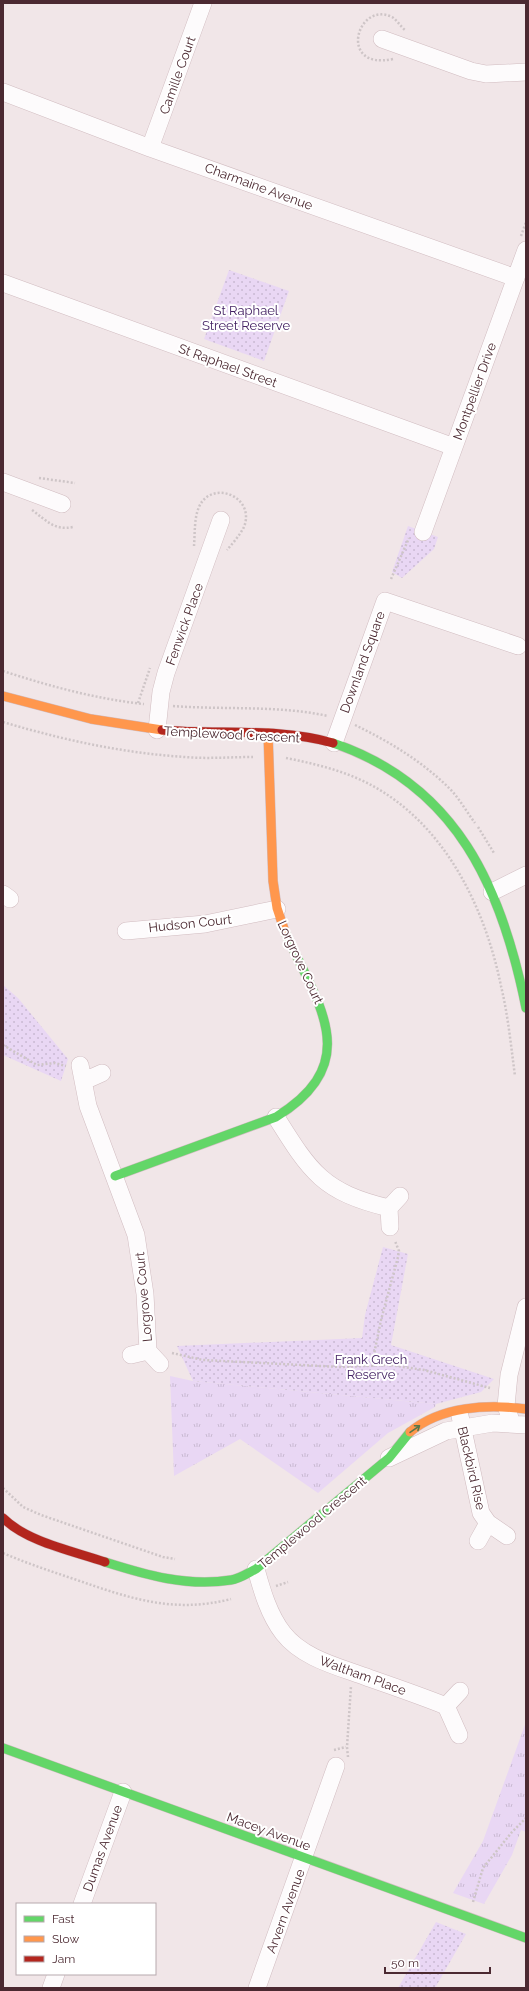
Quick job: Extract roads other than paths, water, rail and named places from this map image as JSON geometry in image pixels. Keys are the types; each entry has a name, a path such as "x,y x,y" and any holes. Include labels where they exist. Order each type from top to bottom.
{"street":[{"name":"Camille Court","path":"150,148 203,3"},
{"path":"382,39 471,71 486,74 526,72"},
{"name":"Charmaine Avenue","path":"3,92 150,148 516,278"},
{"name":"Montpellier Drive","path":"417,533 454,447 526,250"},
{"name":"St Raphael Street","path":"3,283 454,447"},
{"path":"3,482 62,504"},
{"name":"Fenwick Place","path":"157,730 160,692 221,520"},
{"name":"Downland Square","path":"334,743 385,600 518,646"},
{"name":"Templewood Crescent","path":"3,696 74,716 157,730 206,733 268,733 301,736 334,743 368,758 394,772 416,787 447,816 473,852 492,892 512,945 526,1008"},
{"name":"Lorgrove Court","path":"115,1176 276,1117 299,1104 313,1090 323,1070 327,1047 326,1023 319,1000 292,950 277,909 273,876 268,733"},
{"path":"492,892 526,875"},
{"name":"Hudson Court","path":"126,931 205,924 277,909"},
{"name":"Lorgrove Court","path":"102,1073 82,1073 88,1106 132,1221 140,1255 145,1294 148,1351 160,1364"},
{"path":"276,1117 303,1160 327,1184 345,1195 357,1200 395,1202 390,1227"},
{"name":"Templewood Crescent","path":"3,1518 11,1526 42,1541 149,1576 191,1582 232,1580 256,1569 389,1458 461,1420 492,1423 518,1414 509,1375 526,1307"},
{"name":"Lorgrove Court","path":"131,1355 148,1351"},
{"name":"Blackbird Rise","path":"461,1420 481,1513 488,1523 507,1536"},
{"name":"Blackbird Rise","path":"478,1541 488,1523"},
{"name":"Waltham Place","path":"256,1569 262,1590 277,1624 284,1634 302,1649 323,1662 446,1706"},
{"path":"459,1735 446,1706 460,1691"},
{"name":"Macey Avenue","path":"3,1748 526,1938"},
{"name":"Arvern Avenue","path":"257,1988 336,1766"},
{"name":"Dumas Avenue","path":"82,1903 123,1792"},
{"path":"51,1988 56,1975"}],"park label":[{"name":"St Raphael Street Reserve","path":"246,318"},
{"name":"Frank Grech Reserve","path":"371,1366"}]}
